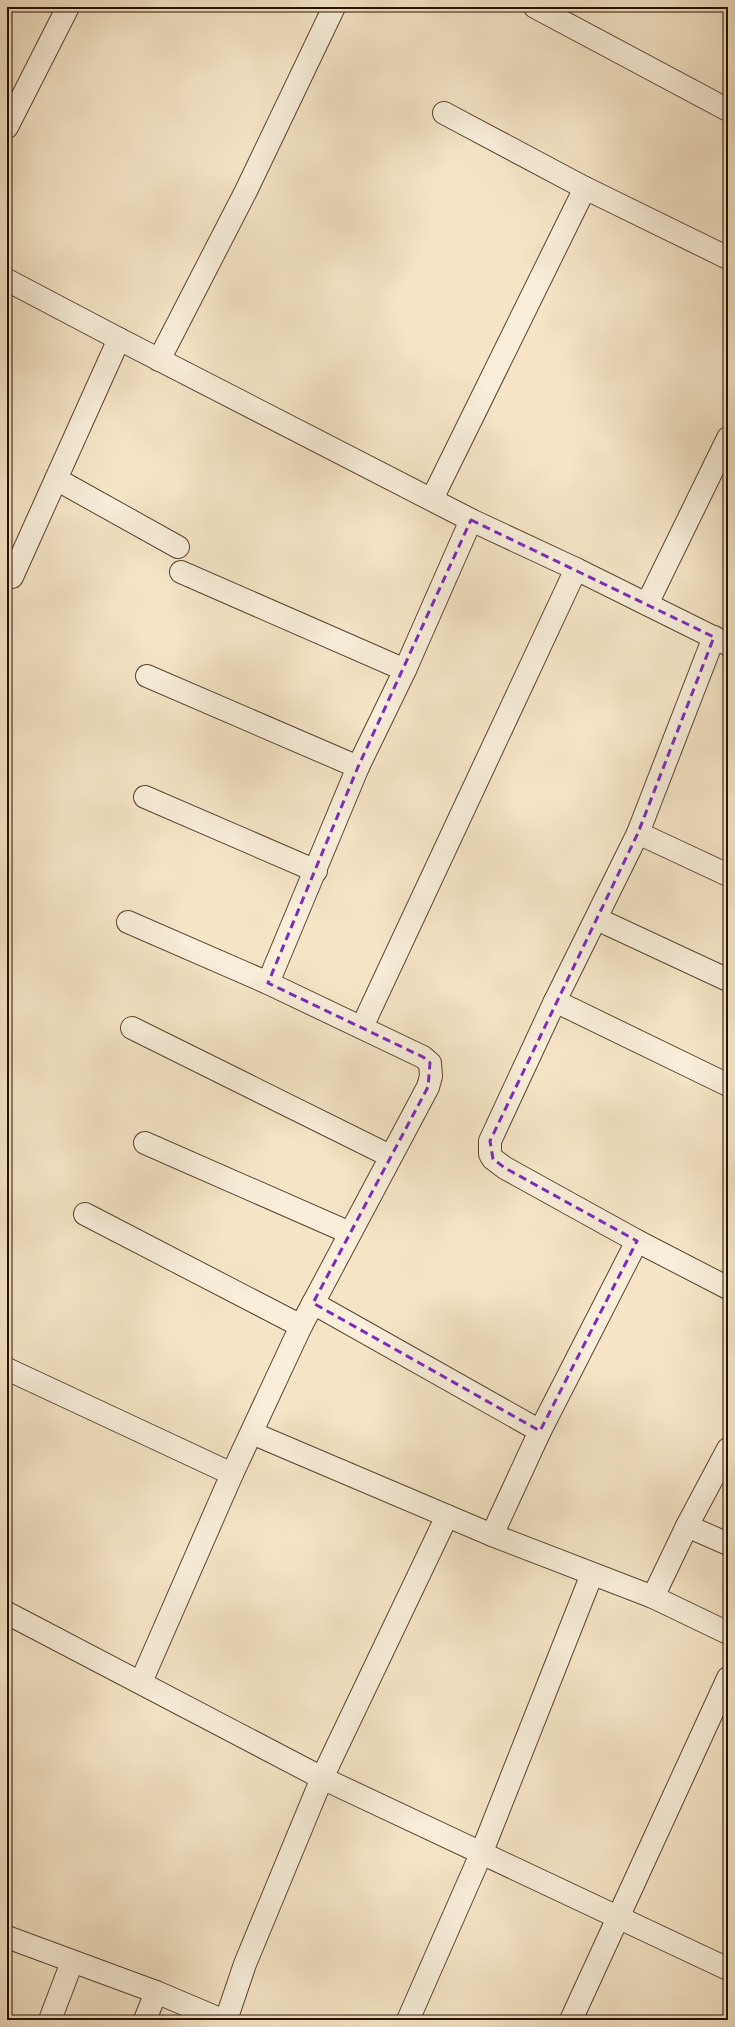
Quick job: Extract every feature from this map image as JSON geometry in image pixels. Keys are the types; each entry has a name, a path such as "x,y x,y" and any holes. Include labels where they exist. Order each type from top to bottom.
{"street":[{"path":"7,127 68,7"},
{"path":"159,360 246,191 334,7"},
{"path":"535,7 728,110"},
{"path":"444,113 586,188 728,258"},
{"path":"432,499 586,188"},
{"path":"7,280 159,360 471,520 576,569 721,641 638,833 490,1141 490,1154 492,1159 505,1168 637,1241 728,1288"},
{"path":"12,577 15,549 56,479 119,339"},
{"path":"647,604 728,438"},
{"path":"56,479 178,547"},
{"path":"268,983 316,871 358,767 405,670 471,520"},
{"path":"362,1027 576,569"},
{"path":"181,572 405,670"},
{"path":"147,676 358,767"},
{"path":"145,797 316,871"},
{"path":"638,833 728,875"},
{"path":"597,919 728,980"},
{"path":"128,922 268,983 423,1057 430,1063 431,1076 428,1087 301,1326 232,1474 141,1682"},
{"path":"556,1001 728,1086"},
{"path":"132,1028 390,1156"},
{"path":"145,1142 350,1233"},
{"path":"85,1214 301,1326"},
{"path":"492,1535 540,1431 637,1241"},
{"path":"313,1303 540,1431"},
{"path":"7,1369 232,1474"},
{"path":"252,1433 492,1535 592,1574 654,1596 728,1633"},
{"path":"654,1596 687,1526 728,1448"},
{"path":"226,2020 245,1964 322,1778 447,1516"},
{"path":"687,1526 728,1544"},
{"path":"408,2020 482,1854 592,1574"},
{"path":"7,1613 322,1778 728,1969"},
{"path":"571,2020 728,1678"},
{"path":"7,1937 156,1992 222,2020"},
{"path":"50,2020 72,1962"},
{"path":"145,2020 156,1992"}],"highlighted area":[{"path":"471,520 714,637 638,833 490,1141 493,1159 505,1168 637,1241 540,1431 313,1303 428,1087 430,1063 423,1057 268,983 358,767"}]}
